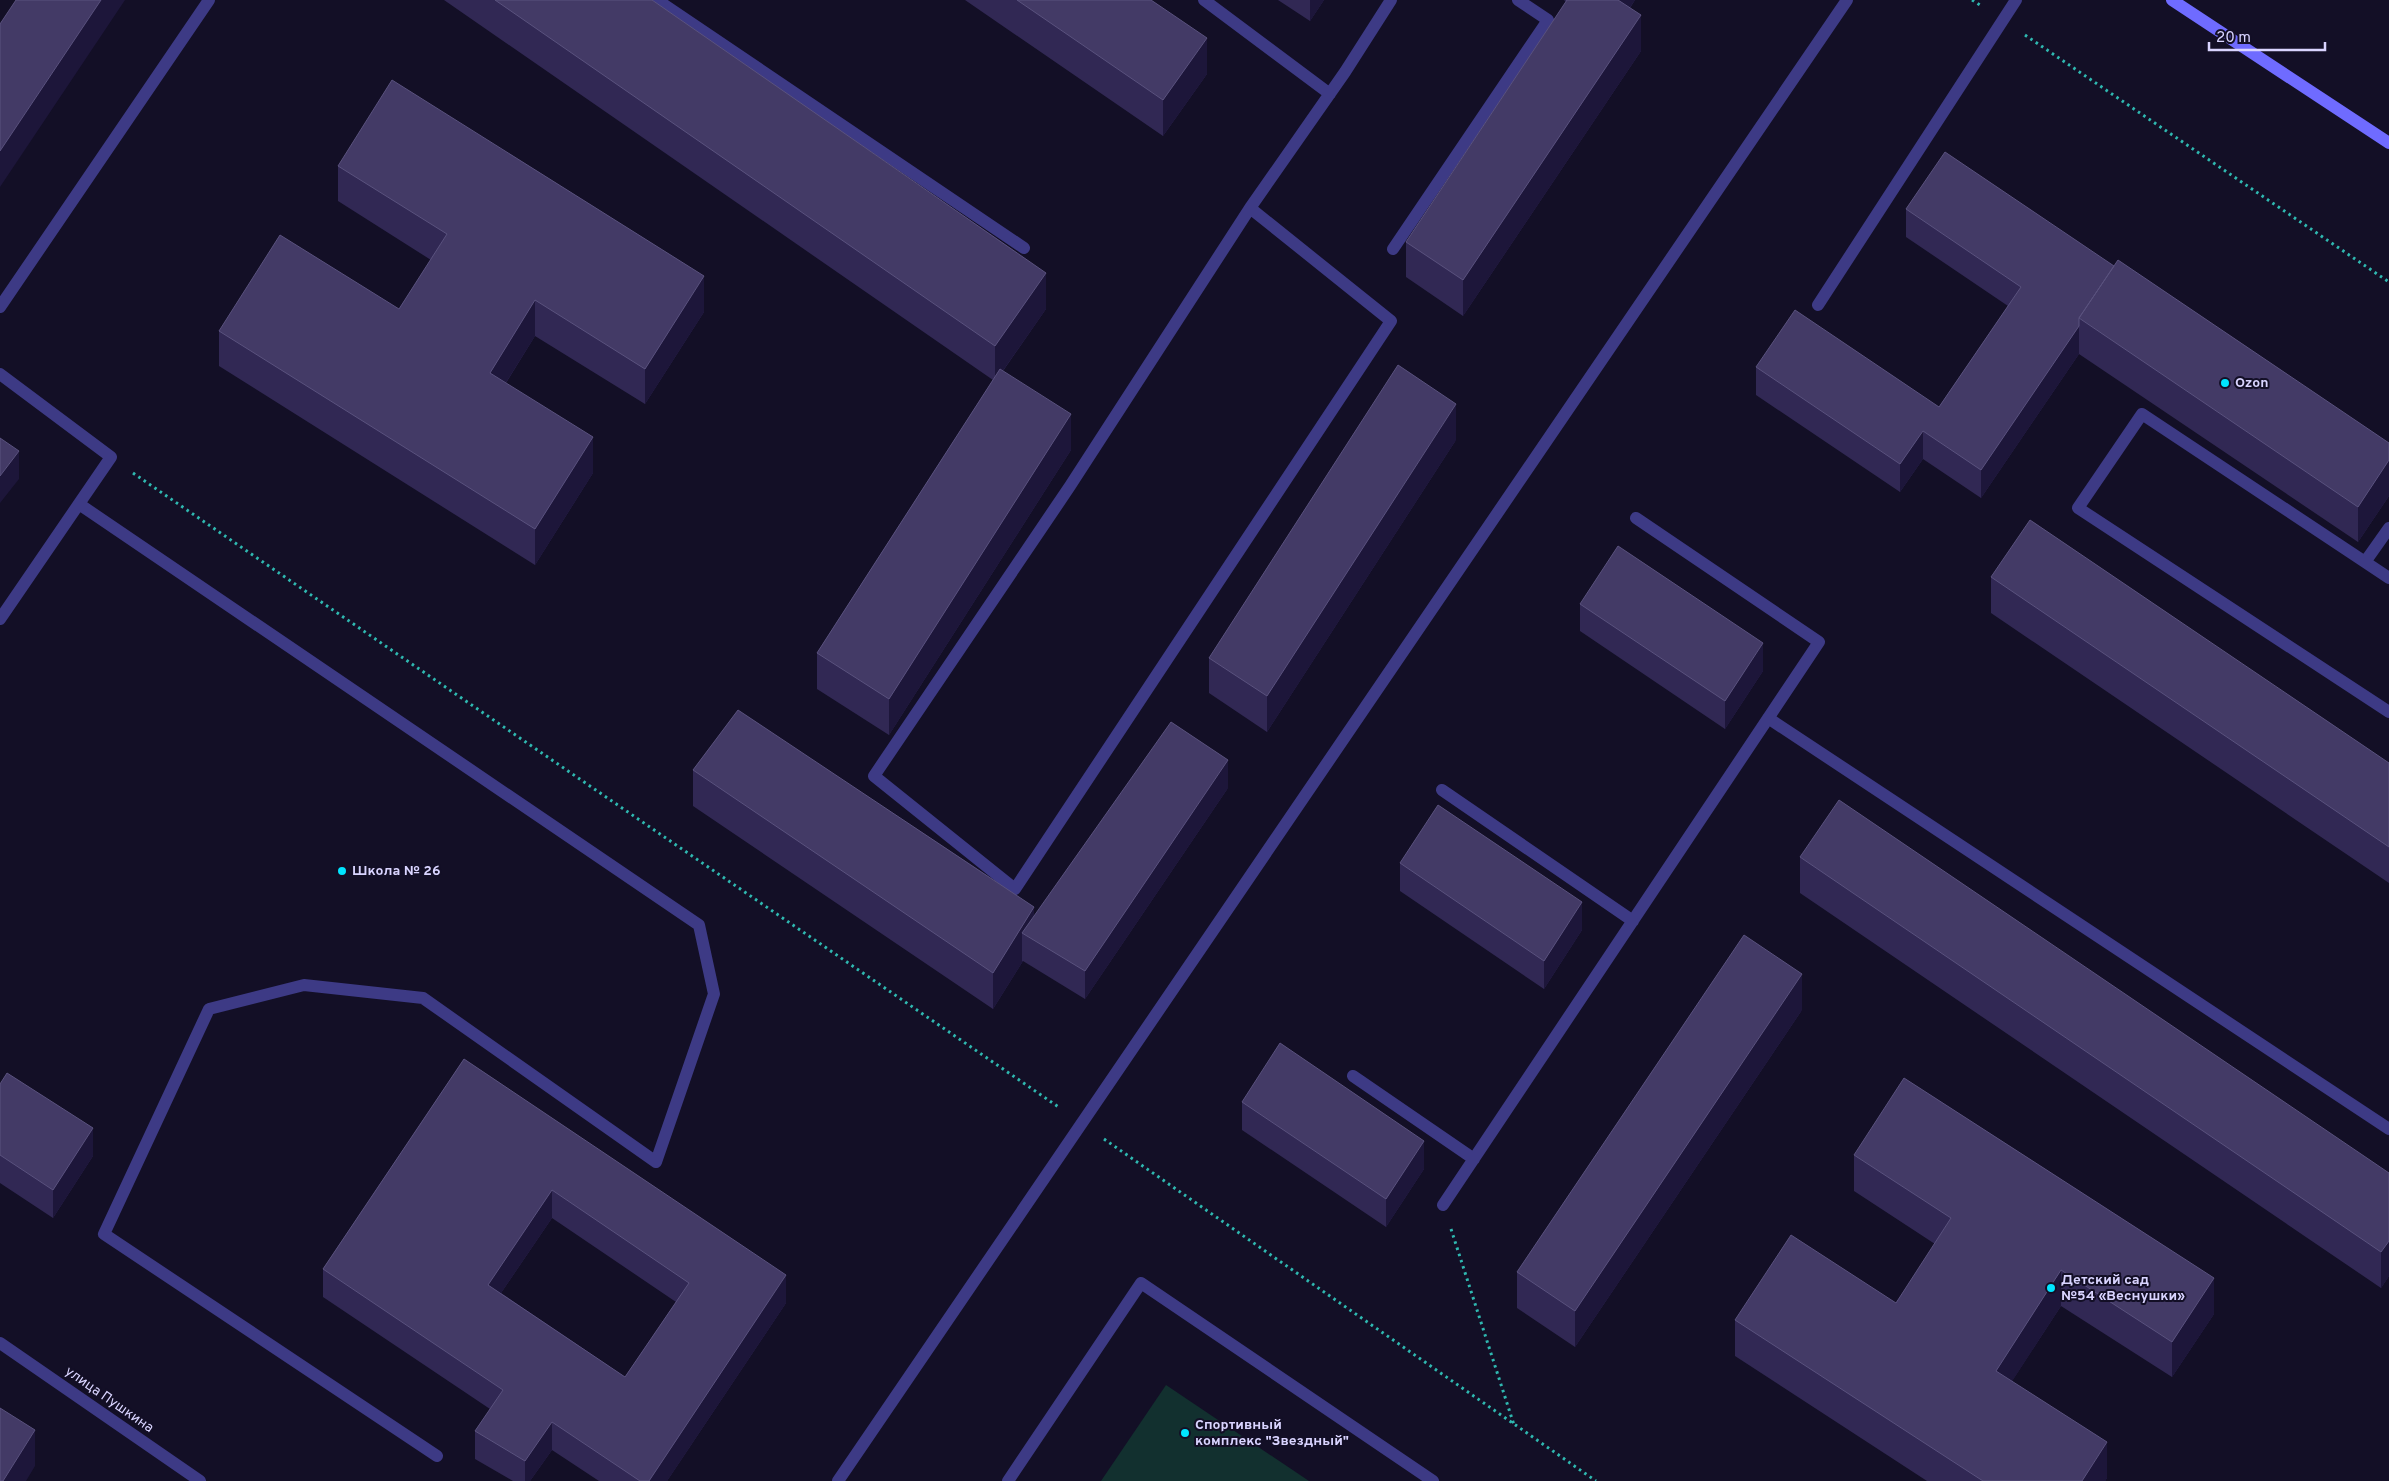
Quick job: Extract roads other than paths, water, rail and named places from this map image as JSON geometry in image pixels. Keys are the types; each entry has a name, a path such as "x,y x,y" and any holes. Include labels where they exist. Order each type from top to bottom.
{"main road":[{"path":"2172,0 2389,143"}],"street":[{"path":"0,307 209,0"},
{"path":"657,0 1024,248"},
{"path":"1204,0 1330,94"},
{"path":"1250,208 1391,321 1015,889 874,776 1070,486 1250,208 1330,94 1391,0"},
{"path":"1393,249 1548,20 1518,0"},
{"path":"838,1481 1847,0"},
{"path":"1818,305 2016,0"},
{"path":"0,374 111,457 0,619"},
{"path":"2389,578 2142,414 2078,508 2389,712"},
{"path":"79,504 699,925 714,994 656,1162 423,998 304,985 209,1009 104,1234 437,1456"},
{"path":"1444,1205 1819,642 1636,518"},
{"path":"2365,562 2389,528"},
{"path":"1768,718 2389,1129"},
{"path":"1442,790 1633,921"},
{"path":"1353,1076 1474,1159"},
{"path":"1008,1481 1141,1283 1433,1481"},
{"name":"улица Пушкина","path":"0,1343 200,1481"}],"place":[{"name":"Ozon","path":"2225,383"},
{"name":"Школа № 26","path":"342,871"},
{"name":"Детский сад №54 «Веснушки»","path":"2051,1288"},
{"name":"Спортивный комплекс \"Звездный\"","path":"1185,1433"}]}
